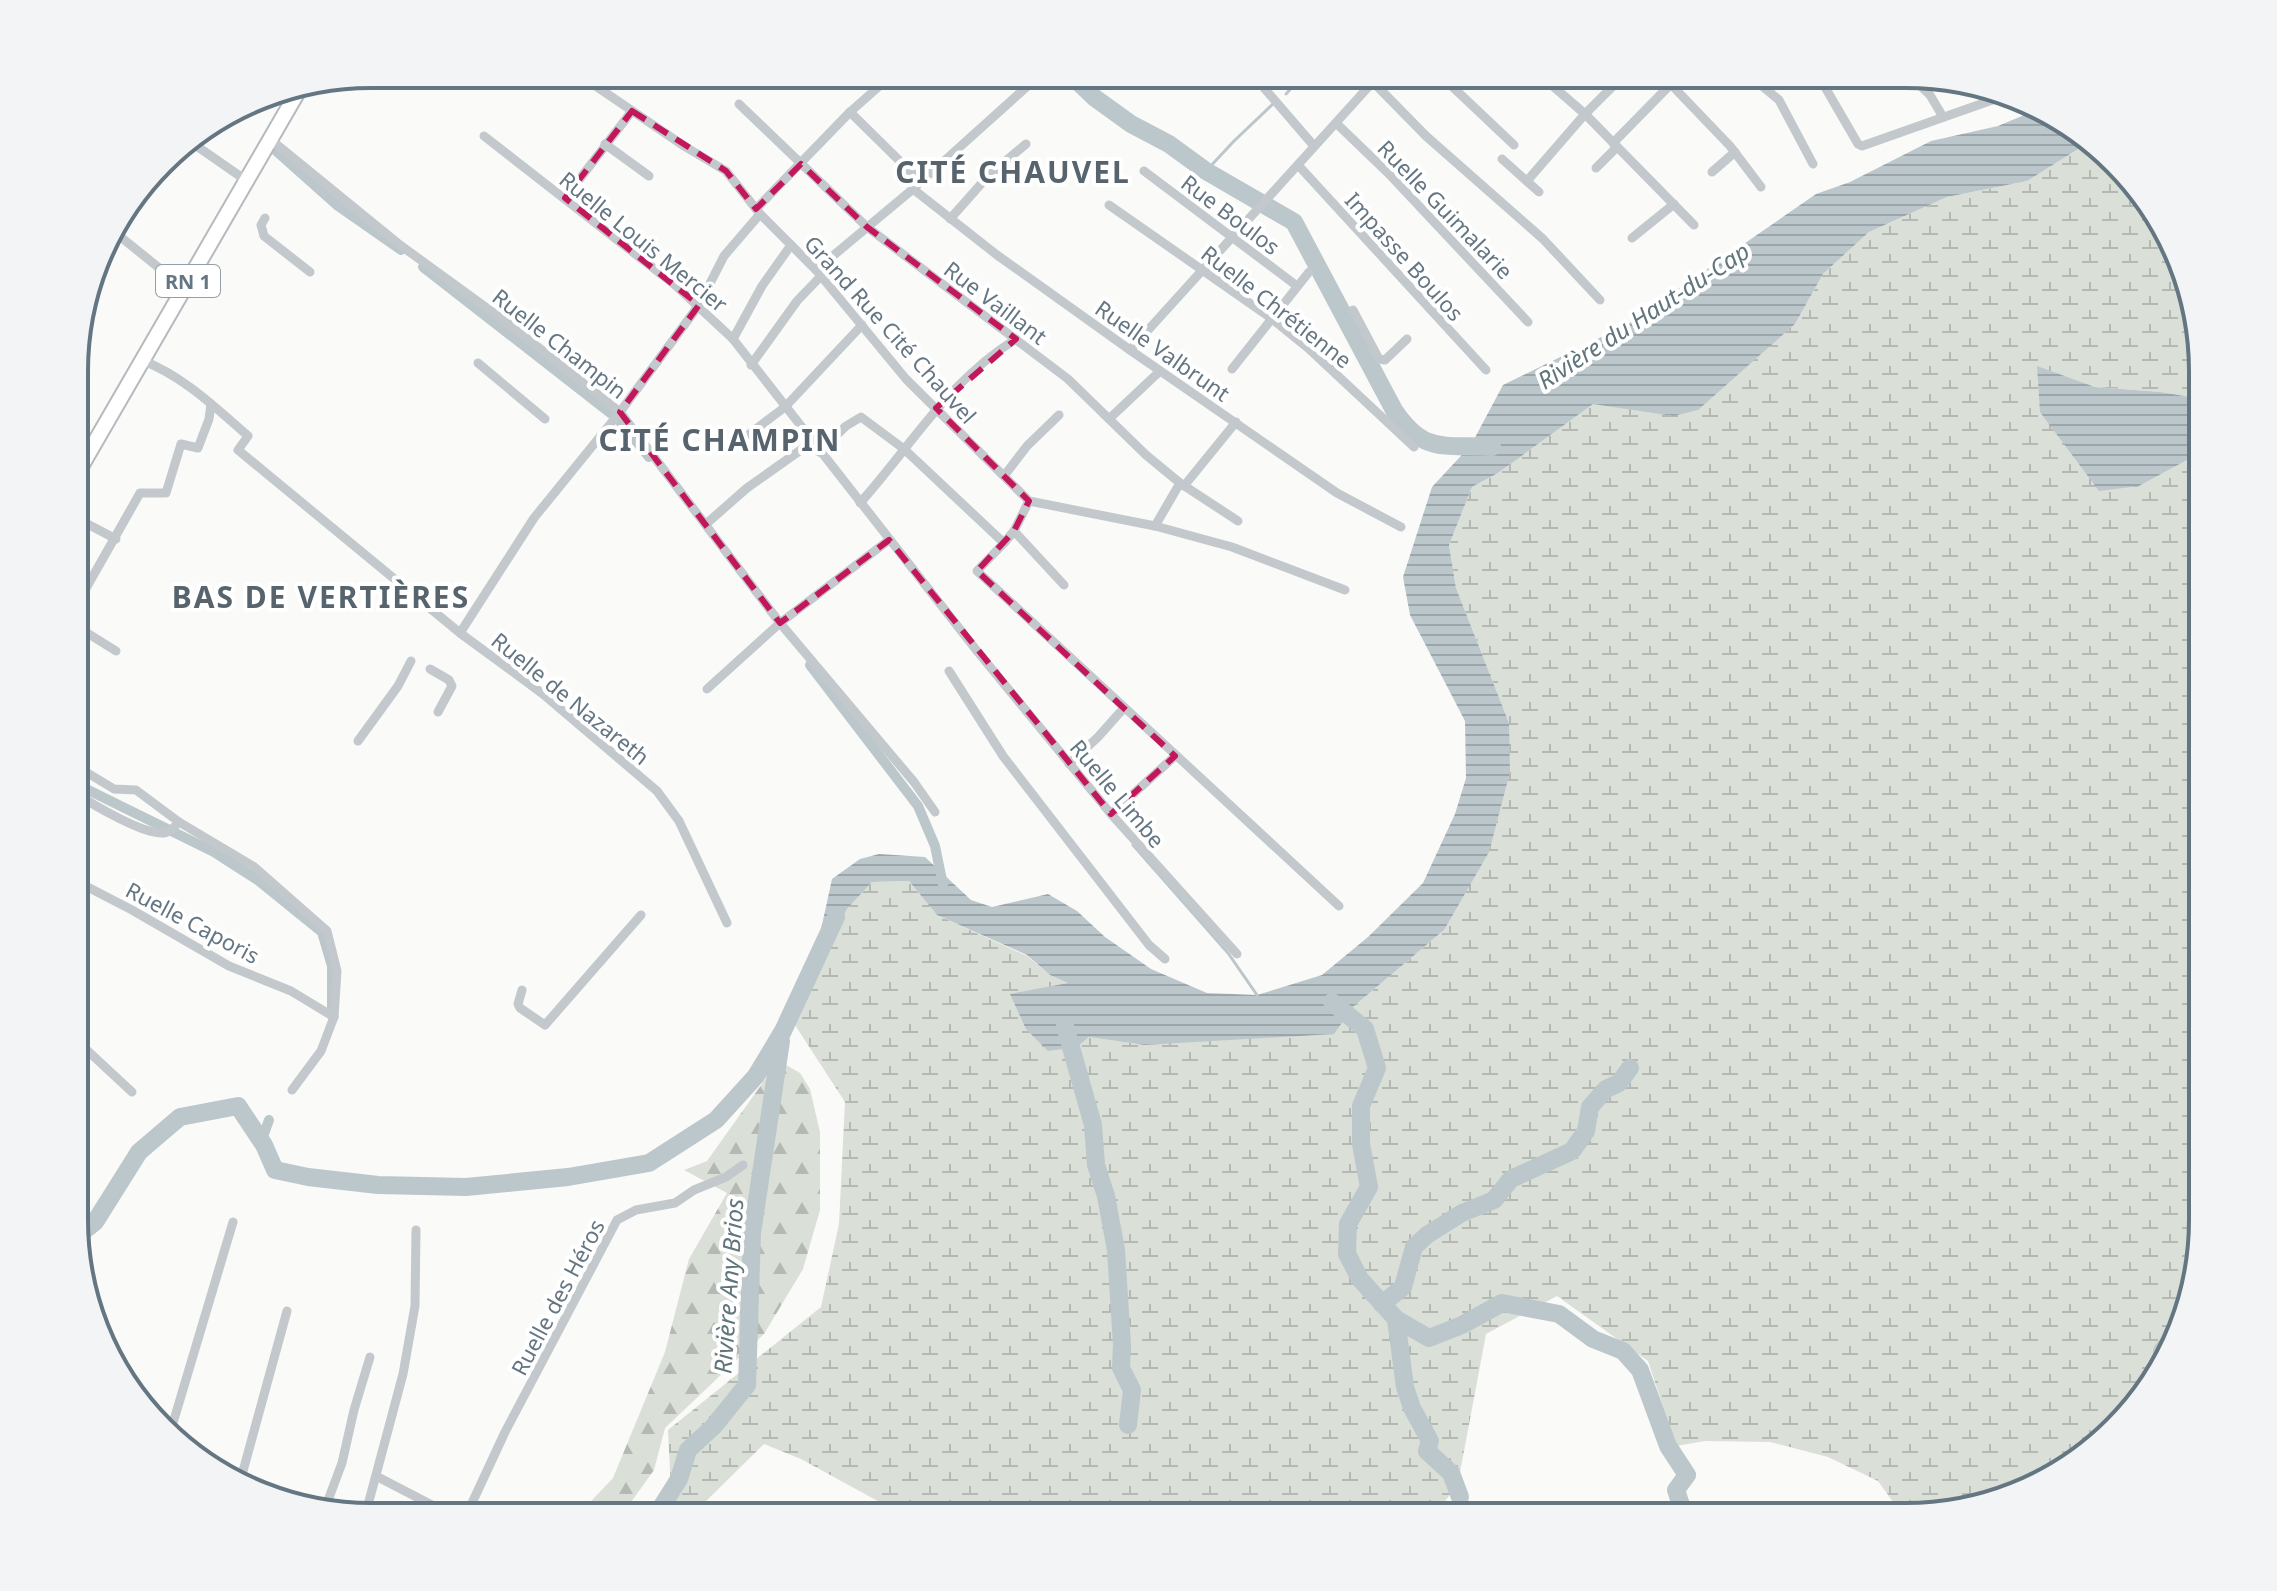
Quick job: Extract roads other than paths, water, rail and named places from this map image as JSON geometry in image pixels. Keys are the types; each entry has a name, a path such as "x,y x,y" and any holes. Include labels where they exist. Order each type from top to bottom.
{"main road":[{"name":"RN 1","path":"88,454 293,99"}],"street":[{"name":"Grand Rue Cité Chauvel","path":"599,88 726,171 758,211 819,273 906,379 1029,501"},
{"path":"460,633 534,518 620,412 699,305 724,256 758,211 850,112 877,88"},
{"path":"751,365 819,273 1025,88"},
{"path":"1265,89 1314,146"},
{"path":"1130,350 1367,89"},
{"path":"1385,89 1426,136 1543,239 1600,300"},
{"path":"1455,89 1514,145"},
{"path":"1556,89 1585,114 1694,225"},
{"path":"1527,181 1610,89"},
{"path":"1596,168 1667,89"},
{"path":"1676,89 1735,152 1761,187"},
{"path":"1766,89 1779,100 1813,164"},
{"path":"1826,89 1862,146 1990,101"},
{"path":"1924,89 1943,117"},
{"name":"Rue Vaillant","path":"739,104 867,227 1068,379 1182,484 1238,521"},
{"path":"565,198 632,111"},
{"name":"Ruelle Valbrunt","path":"850,112 950,219 1130,350 1337,493 1401,527"},
{"name":"Ruelle Guimalarie","path":"1336,123 1389,174 1528,322"},
{"name":"Ruelle Louis Mercier","path":"484,136 699,305 733,339 977,651"},
{"name":"Ruelle Champin","path":"270,139 400,245 509,324 620,412 780,623 935,812"},
{"path":"605,144 649,176"},
{"path":"950,219 989,175 1026,144"},
{"path":"198,147 247,181"},
{"path":"1712,172 1735,152"},
{"path":"1502,159 1539,192"},
{"name":"Impasse Boulos","path":"1298,165 1486,370"},
{"name":"Rue Boulos","path":"1144,171 1297,286"},
{"path":"1632,238 1674,204"},
{"name":"Ruelle Chrétienne","path":"1109,205 1271,318 1318,357 1414,447"},
{"path":"265,218 261,225 264,236 310,272"},
{"path":"121,238 184,288"},
{"path":"733,339 762,286 791,245"},
{"path":"1232,369 1309,272"},
{"path":"1353,310 1379,359 1385,360 1407,339"},
{"path":"748,435 785,407 862,325"},
{"path":"860,503 936,408 978,365 1016,339"},
{"name":"Ruelle de Nazareth","path":"141,360 160,366 211,404 248,436 238,450 460,633 543,694 657,791 679,821 727,923"},
{"path":"478,363 545,419"},
{"path":"1109,419 1160,371"},
{"path":"88,585 140,493 166,493 181,444 198,448 211,404"},
{"path":"1004,476 1027,446 1059,415"},
{"path":"819,452 846,426 861,417 904,449 1004,543"},
{"path":"1155,526 1182,484 1236,422"},
{"path":"706,524 747,488 812,442"},
{"path":"1339,906 977,571 1014,531 1029,501 1155,526 1232,547 1345,590"},
{"path":"88,524 116,539"},
{"path":"1014,531 1064,585"},
{"path":"707,689 780,623 889,540"},
{"path":"88,634 116,651"},
{"name":"Ruelle Limbe","path":"977,651 1111,814 1237,954"},
{"path":"358,741 398,686 411,661"},
{"path":"430,669 449,680 452,686 438,712"},
{"path":"949,671 1003,756 1149,945 1165,959"},
{"path":"1069,764 1123,709"},
{"path":"1111,814 1175,756"},
{"path":"88,774 114,789 136,790 179,822 253,866 327,931 337,971 334,1017 321,1051 292,1090"},
{"path":"88,800 123,820 158,832 169,831 179,822"},
{"name":"Ruelle Caporis","path":"89,888 229,966 291,991 334,1017"},
{"path":"522,990 518,1004 520,1008 545,1025 641,915"},
{"path":"89,1052 132,1092"},
{"name":"Ruelle des Héros","path":"472,1502 505,1432 617,1220 636,1210 675,1203 743,1165"},
{"path":"173,1422 233,1222"},
{"path":"369,1502 403,1374 415,1306 416,1230"},
{"path":"243,1472 287,1311"},
{"path":"328,1500 342,1463 370,1357"},
{"path":"376,1476 426,1502"}],"water":[{"path":"2025,115 2080,148 2027,181 1947,197 1869,232 1823,274 1795,324 1698,410 1673,416 1593,404 1498,473 1472,487 1449,545 1456,588 1509,723 1510,772 1489,852 1444,930 1353,1007 1334,1034 1144,1045 1089,1037 1077,1047 1048,1051 1026,1029 1010,994 1068,983 1050,975 1027,955 937,915 909,881 872,882 847,909 832,939 820,934 832,879 860,859 879,854 925,857 971,900 992,907 1048,894 1077,911 1105,937 1151,969 1207,993 1257,995 1322,975 1368,937 1423,883 1455,814 1466,778 1465,721 1410,615 1403,577 1432,487 1471,445 1503,385 1628,324 1816,194 1850,182 1931,141 1998,126"},
{"path":"2037,366 2095,387 2188,397 2188,459 2139,486 2099,491 2040,412"}],"waterway":[{"path":"1085,88 1131,124 1169,144 1206,171 1294,222 1394,410 1415,434 1436,444 1492,447"},
{"path":"1286,94 1291,89"},
{"path":"1206,171 1274,103"},
{"path":"274,149 338,206 401,250"},
{"path":"423,267 618,419 649,457"},
{"path":"810,665 918,806 935,846 943,885"},
{"path":"88,790 214,852 259,881 322,932 332,966 332,1009"},
{"path":"1133,845 1228,953 1257,995"},
{"name":"Rivière du Haut-du-Cap","path":"89,1227 139,1152 180,1117 238,1106 264,1145 275,1170 308,1177 378,1185 466,1187 568,1177 649,1163 716,1120 756,1076 783,1031 836,917"},
{"path":"1332,1002 1365,1029 1377,1068 1361,1106 1361,1144 1369,1187 1348,1224 1347,1254 1360,1279 1396,1319 1429,1338 1462,1325 1502,1303 1559,1314 1593,1339 1623,1351 1640,1370 1668,1446 1687,1475 1676,1490 1680,1503"},
{"path":"1065,1026 1093,1125 1096,1165 1106,1196 1116,1250 1121,1368 1132,1390 1128,1425"},
{"name":"Rivière Any Brios","path":"664,1502 679,1479 688,1450 713,1427 747,1385 752,1233 781,1041"},
{"path":"1382,1304 1403,1287 1414,1247 1427,1235 1462,1213 1494,1200 1511,1179 1572,1151 1586,1131 1590,1107 1606,1089 1619,1083 1630,1068"},
{"path":"261,1142 269,1120"},
{"path":"1396,1319 1405,1387 1412,1408 1430,1441 1427,1451 1451,1473 1460,1497"}],"district":[{"name":"CITÉ CHAUVEL","path":"1013,171"},
{"name":"CITÉ CHAMPIN","path":"720,439"},
{"name":"BAS DE VERTIÈRES","path":"321,596"}]}
